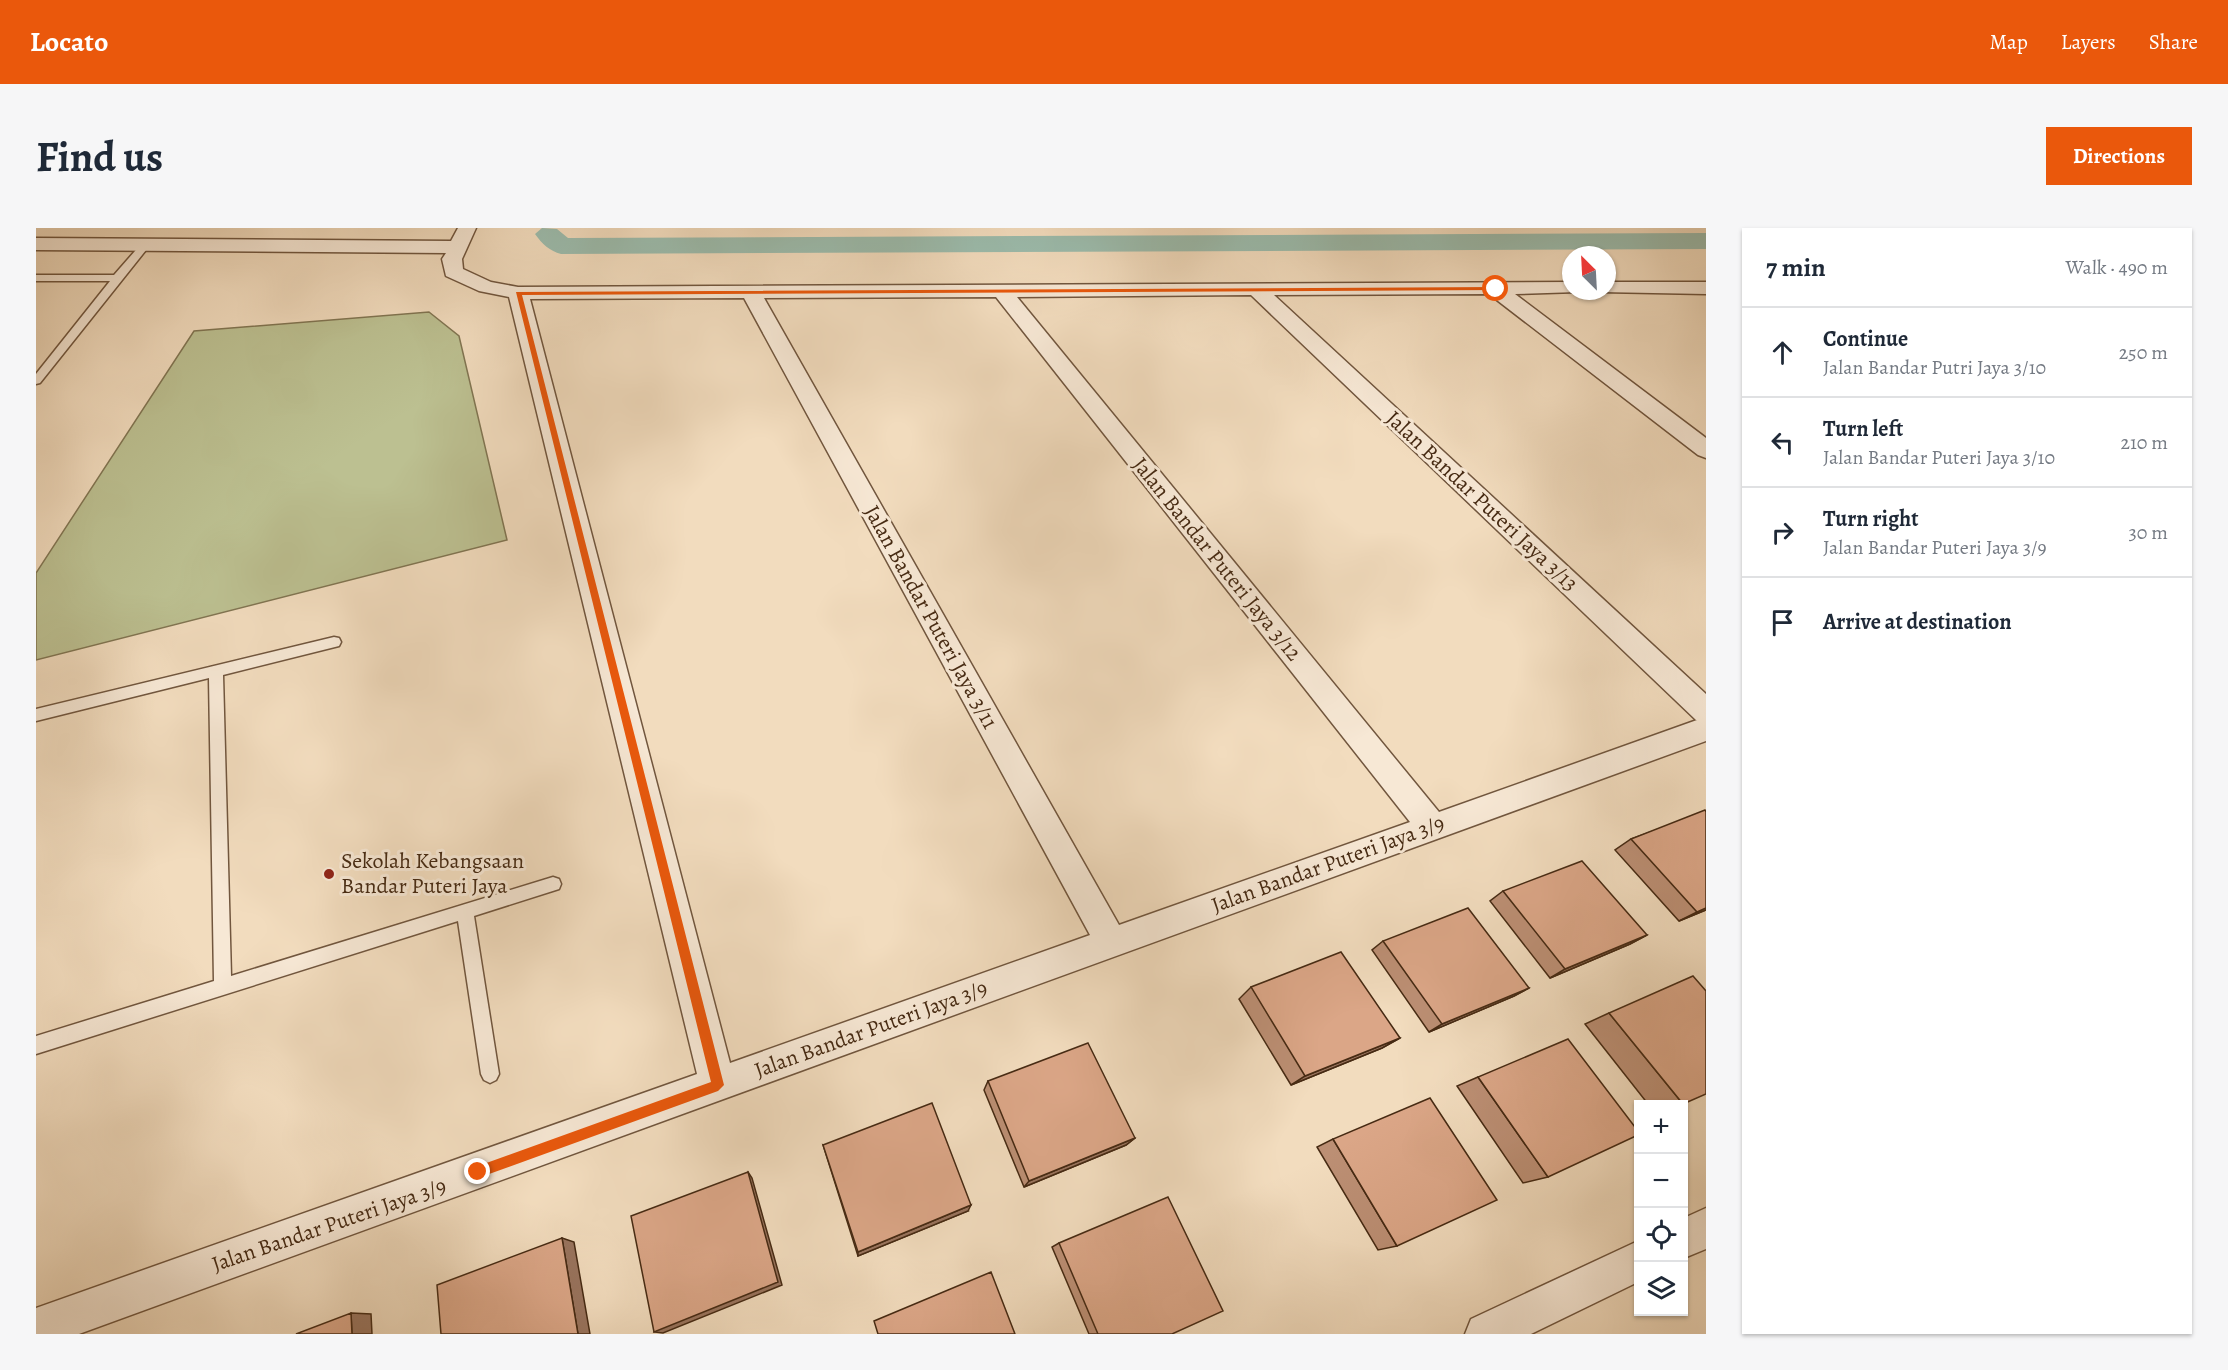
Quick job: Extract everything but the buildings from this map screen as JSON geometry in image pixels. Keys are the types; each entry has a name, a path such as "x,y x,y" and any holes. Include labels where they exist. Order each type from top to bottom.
{"street":[{"path":"129,228 145,245"},
{"path":"467,228 452,259 453,272 486,287 518,293 1562,288"},
{"path":"36,244 458,247"},
{"path":"1616,288 1706,288"},
{"path":"1496,289 1706,450"},
{"name":"Jalan Bandar Puteri Jaya 3/13","path":"1257,290 1706,712"},
{"name":"Jalan Bandar Puteri Jaya 3/12","path":"1002,291 1433,827"},
{"name":"Jalan Bandar Puteri Jaya 3/11","path":"751,292 1111,942"},
{"path":"518,293 718,1085"},
{"name":"Jalan Bandar Puteri Jaya 3/9","path":"36,1329 1706,729"},
{"path":"1688,1237 1706,1228"},
{"path":"1486,1334 1636,1262"}],"lane":[{"path":"36,381 145,245"},
{"path":"36,278 117,278"},
{"path":"36,715 334,642"},
{"path":"216,672 223,987"},
{"path":"36,1045 554,884"},
{"path":"465,912 490,1074"}],"green space":[{"path":"429,312 459,336 507,540 36,660 36,573 194,331"}],"waterway":[{"path":"548,234 561,246 1706,241"}],"place":[{"name":"Sekolah Kebangsaan Bandar Puteri Jaya","path":"329,874"}],"route":[{"path":"478,1172 718,1085 518,293 1496,289"}]}
